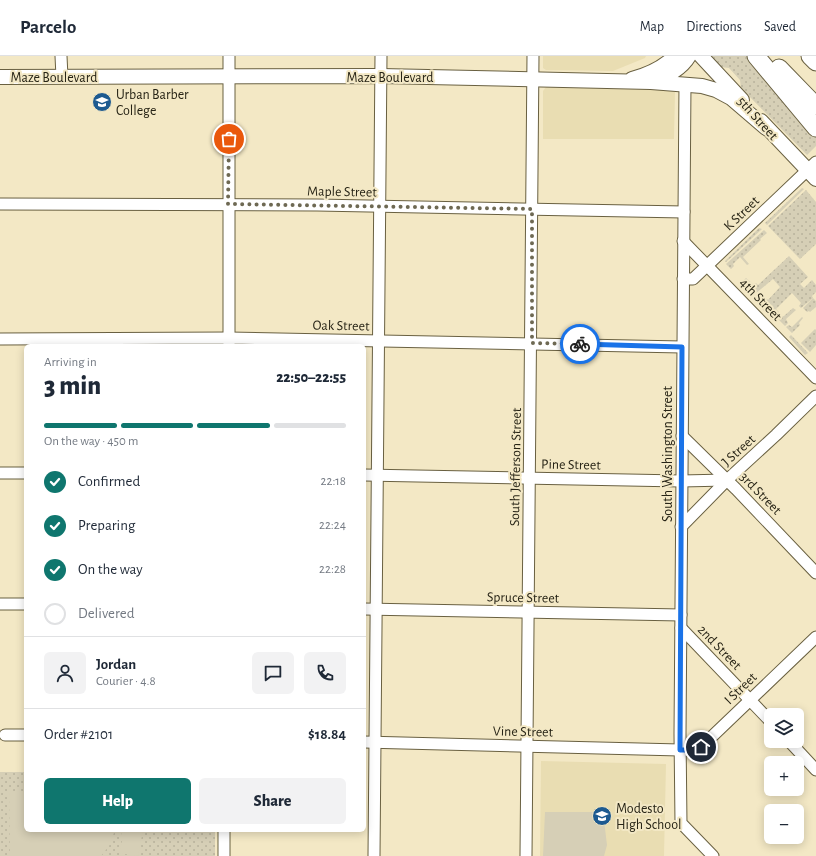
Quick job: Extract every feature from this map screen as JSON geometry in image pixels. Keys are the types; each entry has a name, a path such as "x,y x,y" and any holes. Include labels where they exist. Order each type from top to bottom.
{"highway":[{"path":"756,56 816,128"},
{"path":"768,56 816,106"},
{"path":"810,56 816,62"}],"main road":[{"path":"624,81 653,71 661,67 675,56"},
{"path":"651,82 662,79 676,70 689,56"},
{"name":"5th Street","path":"701,56 766,128 813,170"},
{"name":"Maze Boulevard","path":"0,77 381,76 624,81 685,84 702,86 716,90 731,98 766,128"}],"street":[{"path":"61,56 62,77"},
{"path":"229,56 229,342"},
{"path":"374,856 369,743 376,609 381,56"},
{"name":"South Jefferson Street","path":"526,856 529,478 532,343 533,56"},
{"name":"South Washington Street","path":"685,84 681,481 681,823 713,856"},
{"name":"K Street","path":"683,279 693,279 813,170"},
{"name":"Maple Street","path":"0,204 228,204 684,212"},
{"name":"4th Street","path":"683,241 708,265 816,378"},
{"name":"Oak Street","path":"0,338 229,342 379,340 682,347"},
{"name":"J Street","path":"681,527 727,480 816,396"},
{"name":"3rd Street","path":"682,436 727,480 816,573"},
{"path":"0,473 24,473"},
{"name":"Pine Street","path":"366,475 681,481 727,480"},
{"path":"0,604 24,604"},
{"name":"Spruce Street","path":"366,609 681,615"},
{"name":"2nd Street","path":"681,628 764,715"},
{"name":"I Street","path":"680,750 691,750 701,747 816,637"},
{"path":"5,735 24,735"},
{"name":"Vine Street","path":"369,743 680,750"},
{"path":"796,748 816,770"},
{"path":"224,832 224,856"}],"shaded area":[{"path":"543,56 646,56 645,58 613,71 546,70 543,68"},
{"path":"711,56 749,56 816,136 816,146 807,155 741,88 740,80 729,68 721,67"},
{"path":"546,87 671,90 675,92 674,139 543,139 543,91"},
{"path":"802,188 804,189 767,225 765,223"},
{"path":"806,190 816,202 816,244 800,259 768,226"},
{"path":"759,228 762,229 726,262 725,261"},
{"path":"764,230 767,233 743,257 749,264 747,265 740,257 733,264 734,266 731,269 726,264"},
{"path":"789,256 808,277 800,284 804,288 812,280 816,285 816,292 812,296 813,298 801,308 799,306 801,303 792,293 776,309 779,312 777,316 762,302 766,298 768,300 780,287 773,279 755,294 743,281 746,278 754,285 756,283 758,285"},
{"path":"813,298 816,301 816,307 810,312 807,312 803,308"},
{"path":"761,304 775,318 773,320 759,306"},
{"path":"793,308 796,310 786,319 788,323 785,326 777,318 784,316"},
{"path":"802,317 803,318 799,323 800,325 792,333 786,327 789,325 792,327"},
{"path":"815,329 816,345 810,352 801,343"},
{"path":"791,335 808,353 805,355 789,337"},
{"name":"Modesto High School","path":"541,761 666,764 664,856 540,856"},
{"path":"0,772 24,772 24,832 215,832 215,856 0,856"},
{"path":"9,792 24,792 24,832 114,832 109,846 101,856 10,856"},
{"path":"545,812 603,812 607,845 604,856 543,856"},
{"path":"122,832 143,832 138,856 119,853 123,837 121,836"}],"way so far":[{"path":"229,139 228,204 532,209 532,343 580,344"}],"place":[{"name":"Urban Barber College","path":"102,102"},
{"name":"Modesto High School","path":"602,816"}],"route":[{"path":"580,344 682,347 680,750 691,750 701,747"}]}
